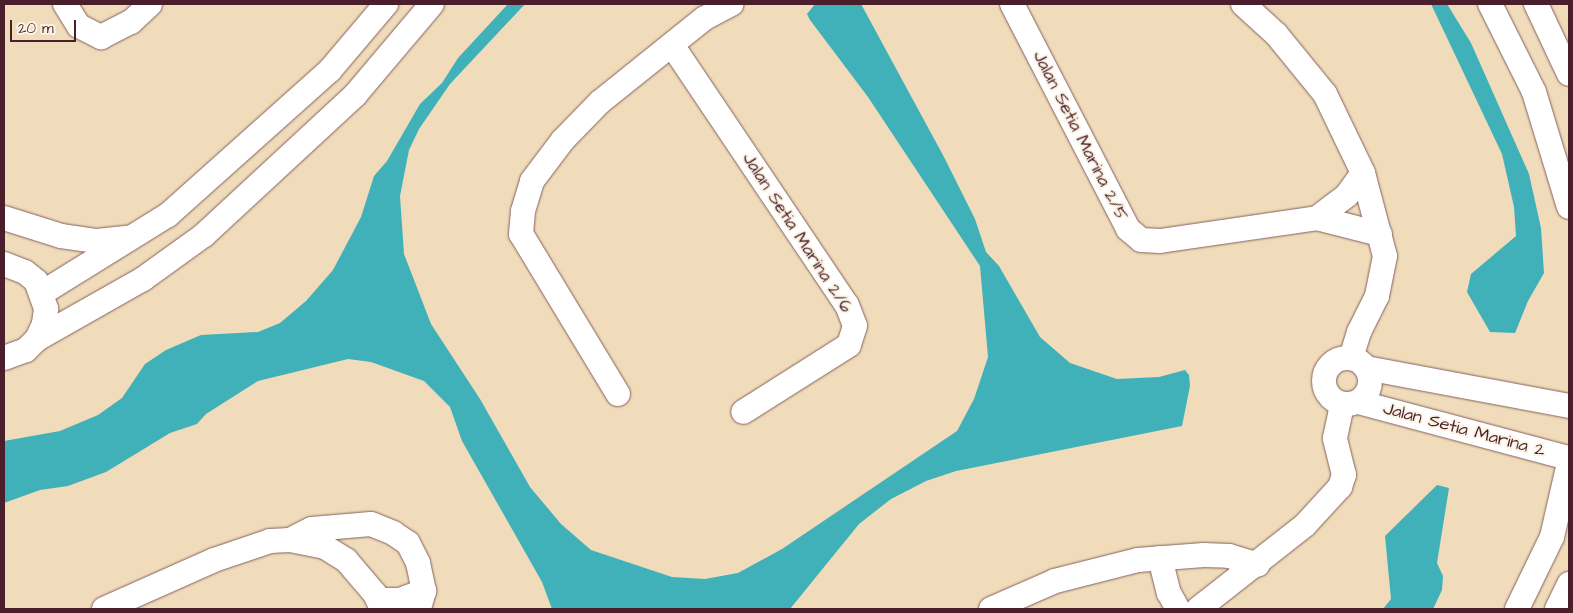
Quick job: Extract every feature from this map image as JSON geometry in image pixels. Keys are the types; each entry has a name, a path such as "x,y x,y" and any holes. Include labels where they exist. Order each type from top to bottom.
{"street":[{"path":"65,4 80,26 101,37 131,22 150,4"},
{"path":"42,293 168,216 330,70 386,4"},
{"path":"4,358 26,350 37,339 143,279 204,234 355,95 432,4"},
{"path":"618,394 521,234 522,211 532,181 563,140 600,102 705,18 731,4"},
{"name":"Jalan Setia Marina 2/5","path":"1012,4 1128,229 1141,240 1160,241 1317,218"},
{"path":"1243,4 1276,34 1325,94 1363,173 1385,256 1382,279 1359,363"},
{"path":"1490,4 1534,92 1569,207"},
{"path":"1536,4 1569,74"},
{"name":"Jalan Setia Marina 2/6","path":"672,45 847,305 855,326 849,345 743,412"},
{"path":"1317,218 1347,195 1363,173"},
{"path":"4,218 61,236 96,241 138,236"},
{"path":"1317,218 1380,234"},
{"path":"4,264 26,272 42,293 44,324 37,339"},
{"path":"1350,403 1326,393 1325,372 1340,359 1569,406"},
{"path":"1198,609 1258,565 1305,525 1340,487 1344,475 1335,438 1350,403 1368,391 1371,380 1359,363"},
{"name":"Jalan Setia Marina 2","path":"1350,403 1569,458"},
{"path":"1516,609 1552,537 1569,463"},
{"path":"104,609 214,560 270,541 290,540 325,547 340,556 381,605 400,600 422,600 418,563 408,543 393,533 371,524 312,529 290,540"},
{"path":"991,609 1055,581 1094,569 1160,558 1230,556 1258,565"},
{"path":"1160,558 1169,593 1178,609"},
{"path":"1557,609 1569,584"}],"water":[{"path":"508,4 525,4 450,84 419,129 409,150 400,196 404,254 431,324 480,399 530,487 561,524 591,550 672,577 705,579 738,573 782,549 957,431 974,399 988,357 980,266 868,97 810,20 807,14 815,4 861,4 944,157 975,219 986,252 999,266 1040,337 1070,363 1117,379 1159,377 1185,370 1189,375 1190,386 1182,426 956,471 926,481 891,499 859,524 790,609 552,609 542,582 462,441 450,407 424,381 371,362 348,359 258,381 206,414 197,424 170,433 106,472 68,486 40,490 4,503 4,441 60,431 98,415 122,398 145,364 166,350 201,335 258,332 280,323 306,301 333,270 361,217 374,176 387,161 420,104 442,83 458,58"},
{"path":"1431,4 1447,4 1471,43 1529,174 1541,228 1544,273 1528,301 1515,333 1490,332 1467,292 1471,274 1516,236 1514,207 1502,154"},
{"path":"1437,485 1449,488 1437,563 1443,576 1442,590 1433,609 1383,609 1391,599 1385,536"}]}
